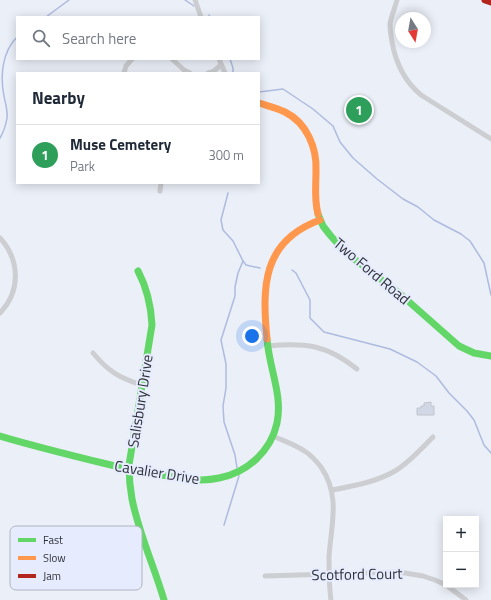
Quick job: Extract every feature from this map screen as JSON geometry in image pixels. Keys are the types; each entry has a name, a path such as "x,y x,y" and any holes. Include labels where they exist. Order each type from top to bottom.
{"street":[{"path":"195,0 201,16"},
{"path":"397,0 390,24 398,65 407,81 421,95 491,139"},
{"path":"124,72 126,66 131,60"},
{"path":"173,60 188,72"},
{"path":"220,60 226,72"},
{"path":"211,72 222,65"},
{"name":"Two Ford Road","path":"260,103 290,115 300,124 310,137 316,156 317,171 315,203 320,220 325,229 348,255 391,287 459,346 478,355 491,356"},
{"path":"160,191 161,184"},
{"name":"Cavalier Drive","path":"0,437 129,469 194,480 226,477 253,463 266,449 273,436 278,416 277,388 267,346 265,326 266,285 270,265 278,250 289,238 303,228 320,220"},
{"path":"0,238 10,252 13,261 15,285 9,302 0,312"},
{"name":"Salisbury Drive","path":"138,271 147,289 152,314 151,335 129,469 140,526"},
{"path":"267,346 298,344 320,348 340,357 357,369"},
{"path":"93,353 113,373 142,385"},
{"path":"273,436 301,449 314,458 324,471 332,490 334,504 329,574 331,600"},
{"path":"332,490 386,476 404,465 432,437"},
{"name":"Salisbury Drive","path":"142,532 164,600"},
{"name":"Scotford Court","path":"265,576 399,572 411,573 446,585 466,600"}],"building":[{"path":"431,402 431,406 434,406 434,415 417,415 417,408 424,406 424,403"}],"waterway":[{"path":"47,16 69,0"},
{"path":"185,0 194,6"},
{"path":"0,138 7,120 7,110 2,80 3,65 8,50 16,38"},
{"path":"230,60 233,72"},
{"path":"260,92 283,89 313,109 333,126 340,142 353,158 377,179 403,199 418,207 434,220 461,234 470,241 484,263 491,295"},
{"path":"228,193 221,220 223,230 233,241 246,265 260,268"},
{"path":"237,468 235,455 224,422 223,406 226,388 226,364 221,340 235,296 238,273 243,261"},
{"path":"292,270 296,273 310,300 310,318 324,332 390,349 417,362 436,376 449,393 467,411 474,420 484,445 491,453"},
{"path":"224,525 239,476"}],"traffic: fast":[{"path":"318,214 323,226 345,252 399,293 459,346 474,353 491,356"},
{"path":"138,271 148,297 152,325 129,465 132,499 139,526"},
{"path":"0,436 111,465 161,475 200,480 213,479 229,475 248,466 256,459 269,443 277,423 277,392 267,339"},
{"path":"142,534 164,600"}],"traffic: slow":[{"path":"260,103 282,111 293,117 305,129 315,154 318,214"},
{"path":"267,339 265,320 266,284 276,253 287,240 301,229 320,220"}],"traffic: jam":[{"path":"485,0 491,2"}],"place":[{"name":"Muse Cemetery","path":"359,110"}]}
